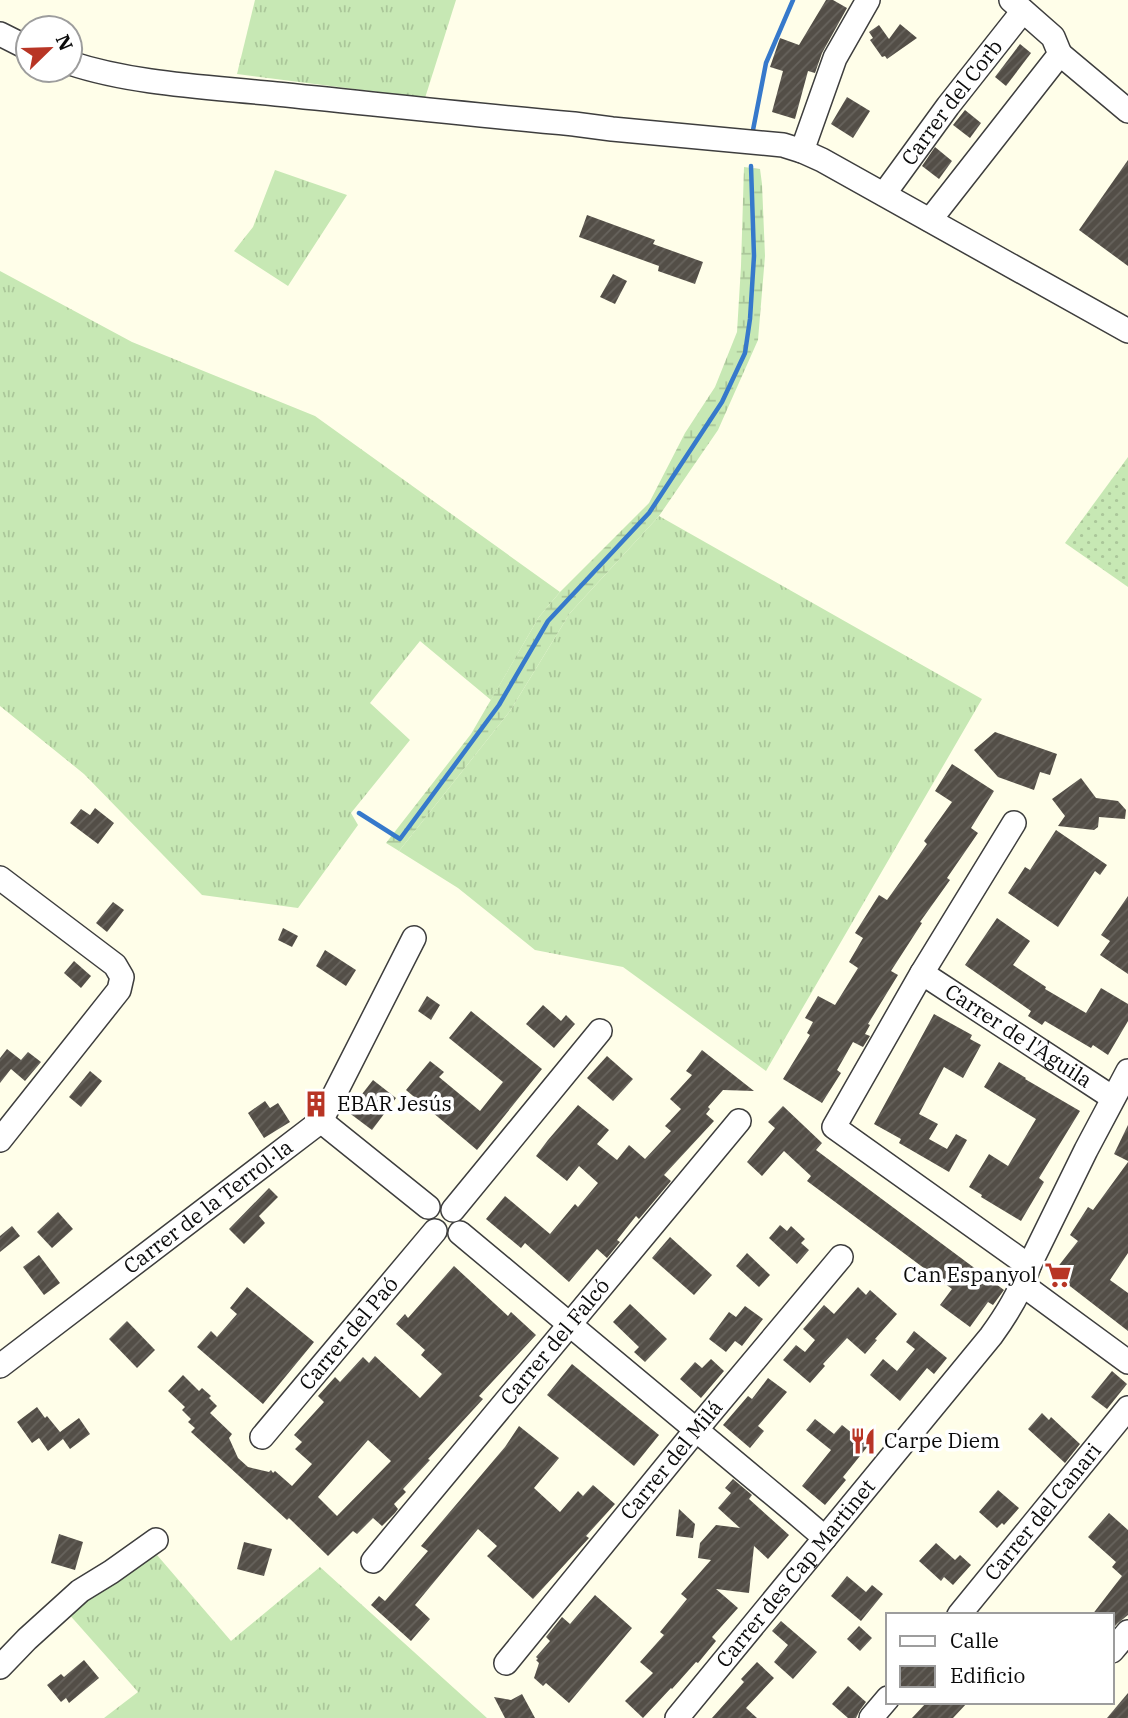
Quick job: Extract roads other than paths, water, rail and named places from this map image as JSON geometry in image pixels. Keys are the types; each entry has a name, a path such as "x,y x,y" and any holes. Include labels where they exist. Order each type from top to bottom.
{"street":[{"path":"802,151 835,58 868,0"},
{"path":"1017,6 1053,37 1060,54 1128,111"},
{"name":"Carrer del Corb","path":"884,194 1017,6"},
{"path":"930,220 1060,54"},
{"path":"84,67 141,79 783,145 802,151 884,194 1094,312 1126,326"},
{"name":"Carrer de l'Àguila","path":"1014,822 922,973 834,1127 1026,1275"},
{"path":"0,878 114,965 122,977 119,990 0,1140"},
{"name":"Carrer de la Terrol·la","path":"0,1366 321,1121 414,938"},
{"name":"Carrer de l'Àguila","path":"922,973 1114,1098"},
{"path":"453,1210 600,1031"},
{"name":"Carrer des Cap Martinet","path":"677,1718 991,1336 1006,1314 1128,1071"},
{"path":"321,1121 428,1207"},
{"name":"Carrer del Falcó","path":"373,1562 739,1121"},
{"path":"446,1205 453,1210 460,1218 460,1233 453,1237 444,1237 435,1231 426,1216 428,1207 446,1205"},
{"name":"Carrer del Paó","path":"262,1437 435,1231"},
{"path":"460,1233 825,1538"},
{"name":"Carrer del Milá","path":"506,1663 841,1257"},
{"path":"1026,1275 1128,1362"},
{"name":"Carrer del Canari","path":"961,1613 1128,1408"},
{"path":"0,1667 80,1591 111,1573 156,1540"},
{"path":"1114,1649 1128,1632"},
{"path":"871,1718 886,1700"}],"waterway":[{"path":"753,130 766,63 793,0"},
{"path":"359,813 400,839 499,705 548,621 649,513 722,402 745,353 750,319 754,256 751,166"}],"place":[{"name":"EBAR Jesús","path":"316,1104"},
{"name":"Can Espanyol","path":"1058,1275"},
{"name":"Carpe Diem","path":"863,1441"}]}
